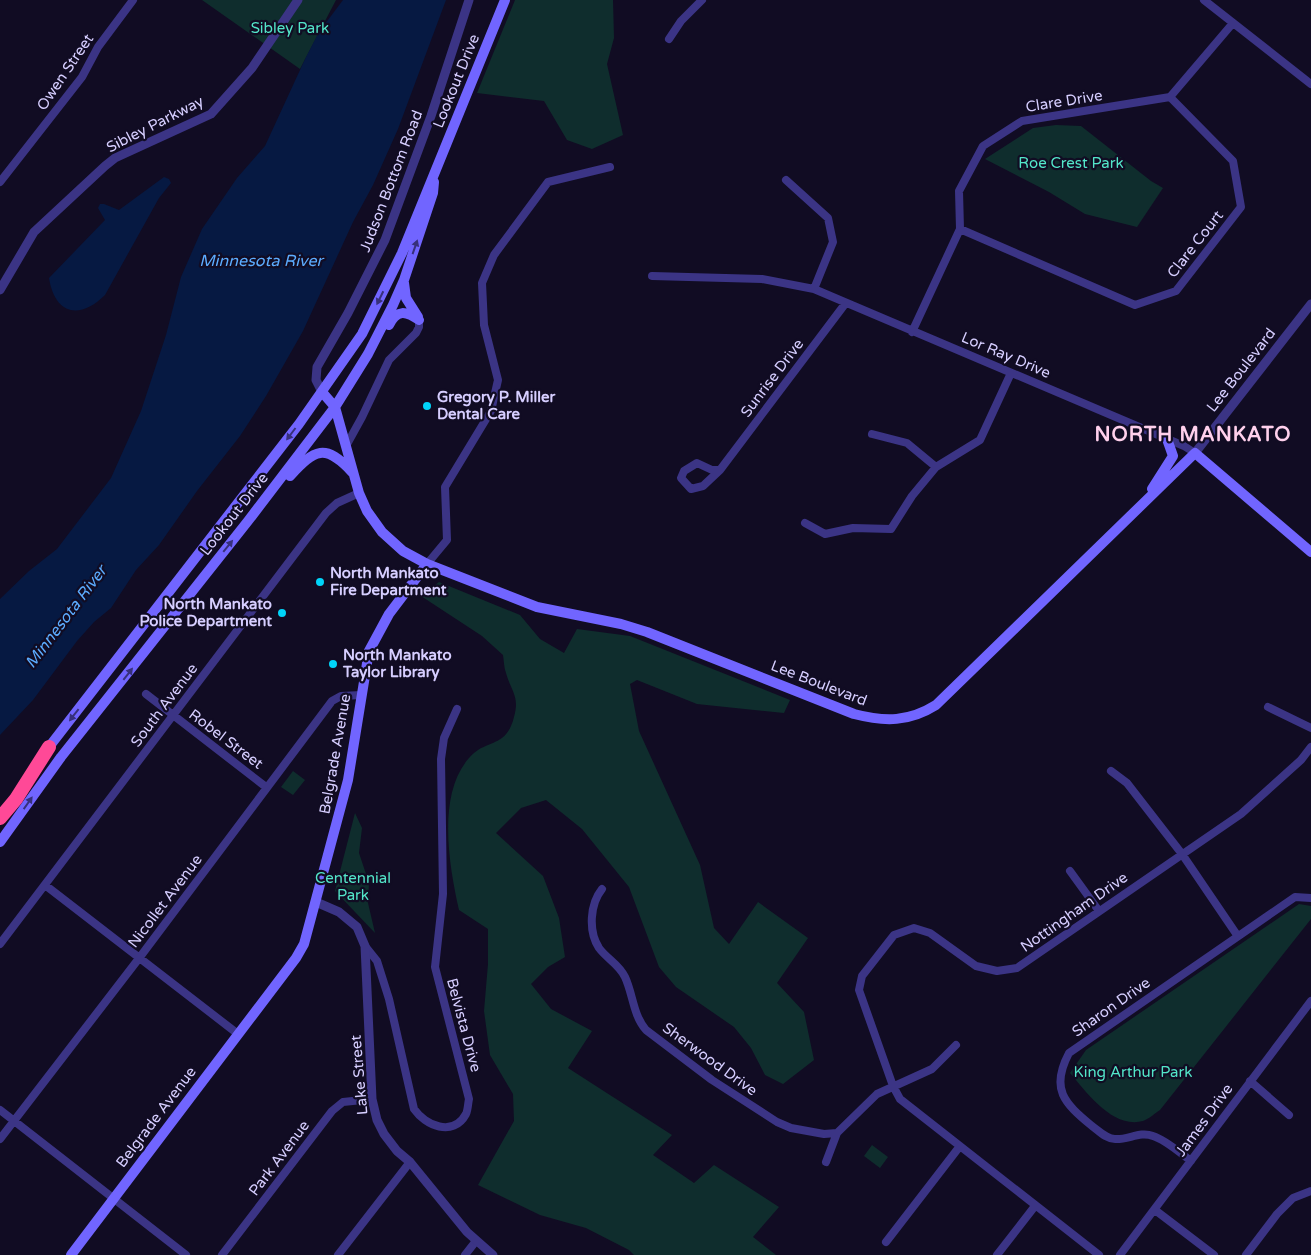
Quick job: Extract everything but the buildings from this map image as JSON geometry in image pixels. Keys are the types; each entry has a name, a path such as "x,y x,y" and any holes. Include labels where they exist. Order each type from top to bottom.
{"highway":[{"path":"0,806 49,747"},
{"path":"0,818 16,799 49,747"}],"main road":[{"name":"Lookout Drive","path":"49,747 322,392 362,334 380,299 435,174 505,0"},
{"name":"Lookout Drive","path":"0,842 61,757 248,521 335,407 368,354 404,280 433,193 435,174"},
{"path":"404,280 406,298 419,320"},
{"path":"353,379 373,356 396,314 410,314 419,320"},
{"name":"Lee Boulevard","path":"322,392 335,407 359,493 367,511 382,532 403,551 427,564 537,607 621,624 647,632 854,714 888,721 922,713 936,705 1195,453"},
{"path":"1142,504 1173,456 1167,439"},
{"path":"248,521 300,466 312,456 321,452 330,453 338,457 353,472"},
{"name":"Lor Ray Drive","path":"1195,453 1311,552"},
{"name":"Belgrade Avenue","path":"71,1255 296,958 304,944 348,780 360,695 369,650 389,614 427,564"}],"street":[{"name":"Owen Street","path":"0,182 82,77 98,47 133,0"},
{"name":"Sibley Parkway","path":"0,290 34,232 105,166 115,158 211,114 252,68 298,0"},
{"name":"Judson Bottom Road","path":"322,392 316,380 317,367 348,313 385,240 431,116 469,0"},
{"path":"669,39 681,21 702,0"},
{"path":"1204,0 1311,84"},
{"path":"1170,97 1233,23"},
{"name":"Clare Court","path":"960,229 1135,305 1176,291 1241,207 1233,161 1170,97"},
{"name":"Clare Drive","path":"912,332 960,229 960,190 983,146 1022,121 1170,97"},
{"name":"Belgrade Avenue","path":"427,564 447,540 445,487 490,411 498,380 484,325 482,283 494,255 548,182 610,167"},
{"path":"786,180 828,218 833,242 814,289"},
{"name":"Lor Ray Drive","path":"652,276 762,279 814,289 1167,439 1195,453"},
{"name":"Sunrise Drive","path":"720,470 712,470 697,463 689,466 681,478 691,489 698,489 720,470 846,304"},
{"name":"Lee Boulevard","path":"1195,453 1311,304"},
{"path":"346,446 389,360 416,333 419,327 419,320"},
{"path":"805,523 825,534 853,528 891,529 912,496 936,467 980,440 1011,373"},
{"path":"872,434 907,443 936,467"},
{"name":"South Avenue","path":"0,944 326,513 337,503 359,493"},
{"name":"Robel Street","path":"146,694 266,787"},
{"name":"Nicollet Avenue","path":"0,1139 140,958 332,701 341,696 360,695"},
{"path":"1268,707 1311,728"},
{"name":"Belvista Drive","path":"365,946 377,961 414,1109 420,1118 431,1125 446,1128 458,1123 466,1114 469,1098 435,967 443,894 441,759 444,738 457,709"},
{"name":"Nottingham Drive","path":"1099,1255 900,1099 893,1086 859,990 862,976 894,936 914,928 930,933 976,966 1004,970 1017,968 1241,814 1301,760 1311,747"},
{"path":"1111,771 1127,783 1182,854 1237,936"},
{"path":"1070,871 1099,912"},
{"path":"45,885 238,1034"},
{"name":"Sherwood Drive","path":"602,890 597,896 593,909 595,938 599,947 624,974 637,1015 646,1030 712,1080 777,1122 791,1128 824,1134 837,1133"},
{"name":"Sharon Drive","path":"1191,1161 1154,1136 1143,1134 1114,1139 1107,1138 1071,1108 1062,1094 1059,1079 1062,1066 1069,1052 1237,936 1295,897 1311,898"},
{"name":"Lake Street","path":"316,902 338,912 357,927 365,946 372,1100 376,1120 397,1150 410,1162 476,1241 493,1255"},
{"name":"James Drive","path":"1120,1255 1311,1000"},
{"path":"826,1162 837,1133 870,1100 893,1086 932,1069 956,1044"},
{"path":"1250,1081 1289,1115"},
{"name":"Park Avenue","path":"222,1255 332,1111 343,1102 372,1100"},
{"path":"0,1110 186,1255"},
{"path":"886,1242 960,1146"},
{"path":"338,1255 410,1162"},
{"path":"1246,1255 1277,1214 1294,1198 1311,1191"},
{"path":"997,1255 1035,1206"},
{"path":"1154,1210 1214,1255"},
{"path":"465,1255 476,1241"}],"green space":[{"name":"Sibley Park","path":"202,0 336,0 300,69"},
{"path":"515,0 613,0 614,38 607,64 623,135 592,149 567,140 544,101 477,93"},
{"name":"Roe Crest Park","path":"1056,125 1081,126 1151,181 1163,188 1137,227 1085,214 1049,192 985,159 1033,128"},
{"path":"439,582 520,615 540,639 564,653 577,629 630,636 790,700 784,713 697,704 637,680 630,684 639,731 700,865 714,928 729,944 758,902 808,938 777,983 804,1012 814,1060 783,1084 765,1075 751,1048 734,1027 676,987 659,967 629,887 582,829 546,800 521,808 496,833 543,876 559,918 565,957 548,967 531,984 551,1009 592,1031 568,1068 672,1135 653,1155 694,1183 714,1165 779,1207 753,1237 776,1255 634,1255 629,1250 586,1228 540,1215 478,1185 514,1121 513,1094 490,1055 484,1011 488,964 488,929 459,910 449,850 449,806 454,786 462,768 474,753 502,738 507,733 514,717 516,704 505,671 503,655 482,636 421,596"},
{"path":"293,771 305,780 293,795 281,787"},
{"name":"Centennial Park","path":"355,813 362,828 359,853 369,883 368,903 375,933 335,891"},
{"name":"King Arthur Park","path":"1299,904 1311,906 1311,919 1160,1110 1143,1121 1121,1120 1102,1108 1070,1073 1086,1050"},
{"path":"872,1145 888,1157 880,1168 864,1156"}],"water":[{"name":"Minnesota River","path":"343,0 446,0 398,129 373,185 353,222 303,331 266,396 240,436 197,491 159,545 136,570 111,608 94,622 77,641 33,700 0,735 0,599 29,571 57,549 111,478 141,411 166,335 181,277 202,229 237,178 265,146 319,32"},
{"path":"164,177 169,179 171,183 159,198 105,295 87,308 70,310 63,306 57,300 52,290 49,278 105,220 98,208 100,204 119,210"}],"place":[{"name":"Gregory P. Miller Dental Care","path":"427,406"},
{"name":"North Mankato Fire Department","path":"320,582"},
{"name":"North Mankato Police Department","path":"282,613"},
{"name":"North Mankato Taylor Library","path":"333,664"}],"district":[{"name":"NORTH MANKATO","path":"1193,435"}]}
